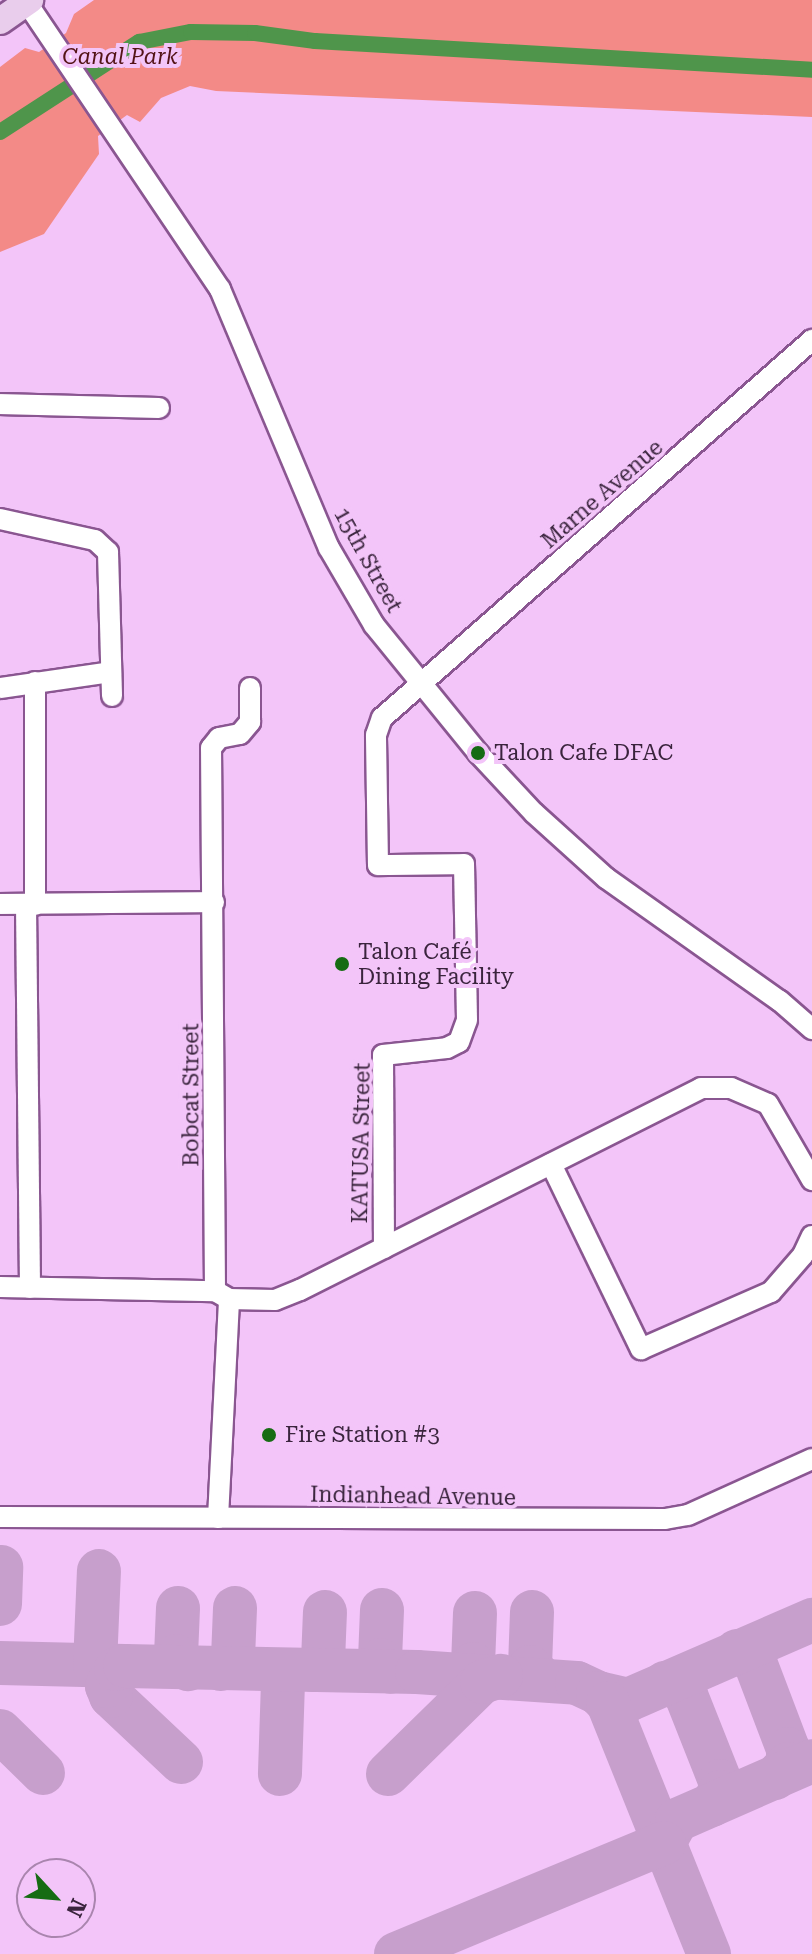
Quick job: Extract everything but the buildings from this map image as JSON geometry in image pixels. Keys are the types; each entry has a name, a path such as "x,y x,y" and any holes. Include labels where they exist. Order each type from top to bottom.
{"main road":[{"path":"0,21 27,1"}],"street":[{"name":"15th Street","path":"27,1 220,289 329,548 374,625 478,753 534,813 606,878 780,1001 812,1029"},
{"name":"Marne Avenue","path":"423,683 812,340"},
{"path":"0,404 159,408"},
{"path":"0,519 95,540 108,552 112,696"},
{"path":"0,688 111,672"},
{"path":"30,1288 35,682"},
{"name":"KATUSA Street","path":"384,1248 383,1055 447,1048 459,1042 467,1028 464,864 378,865 376,735 382,718 423,683"},
{"name":"Bobcat Street","path":"218,1518 222,1295 211,748 219,738 240,734 250,722 250,688"},
{"path":"0,904 214,902"},
{"path":"0,1287 222,1295 275,1300 701,1088 731,1088 768,1104 812,1180"},
{"path":"551,1164 641,1349 771,1292 803,1255 812,1236"},
{"name":"Indianhead Avenue","path":"0,1517 575,1522 665,1519 688,1515 812,1459"}],"green space":[{"name":"Canal Park","path":"94,0 812,0 812,117 216,91 190,86 161,98 140,122 127,115 98,136 99,154 44,234 0,252 0,67 25,48 39,52 66,33 74,14"}],"waterway":[{"path":"0,132 139,42 191,32 255,33 315,41 812,70"}],"taxiway":[{"path":"0,1604 1,1567"},
{"path":"95,1665 99,1571"},
{"path":"178,1608 176,1656 188,1669"},
{"path":"221,1669 233,1658 235,1608"},
{"path":"382,1610 380,1660 391,1672"},
{"path":"313,1670 323,1661 325,1612"},
{"path":"532,1612 530,1667 541,1678"},
{"path":"475,1613 473,1664 484,1675"},
{"path":"598,1693 628,1700 812,1620"},
{"path":"737,1651 755,1662 788,1749 788,1764 775,1778"},
{"path":"0,1663 125,1666"},
{"path":"181,1762 111,1696 107,1686 116,1669 125,1666 417,1672 577,1683 598,1693 608,1703 709,1954"},
{"path":"269,1670 280,1676 283,1682 280,1774"},
{"path":"388,1774 482,1682 501,1676"},
{"path":"665,1683 678,1687 686,1695 720,1781 720,1792 712,1805"},
{"path":"0,1731 43,1773"},
{"path":"664,1843 677,1820 812,1761"},
{"path":"396,1954 664,1843"}],"place":[{"name":"Talon Cafe DFAC","path":"478,753"},
{"name":"Talon Café Dining Facility","path":"342,964"},
{"name":"Fire Station #3","path":"269,1435"}]}
